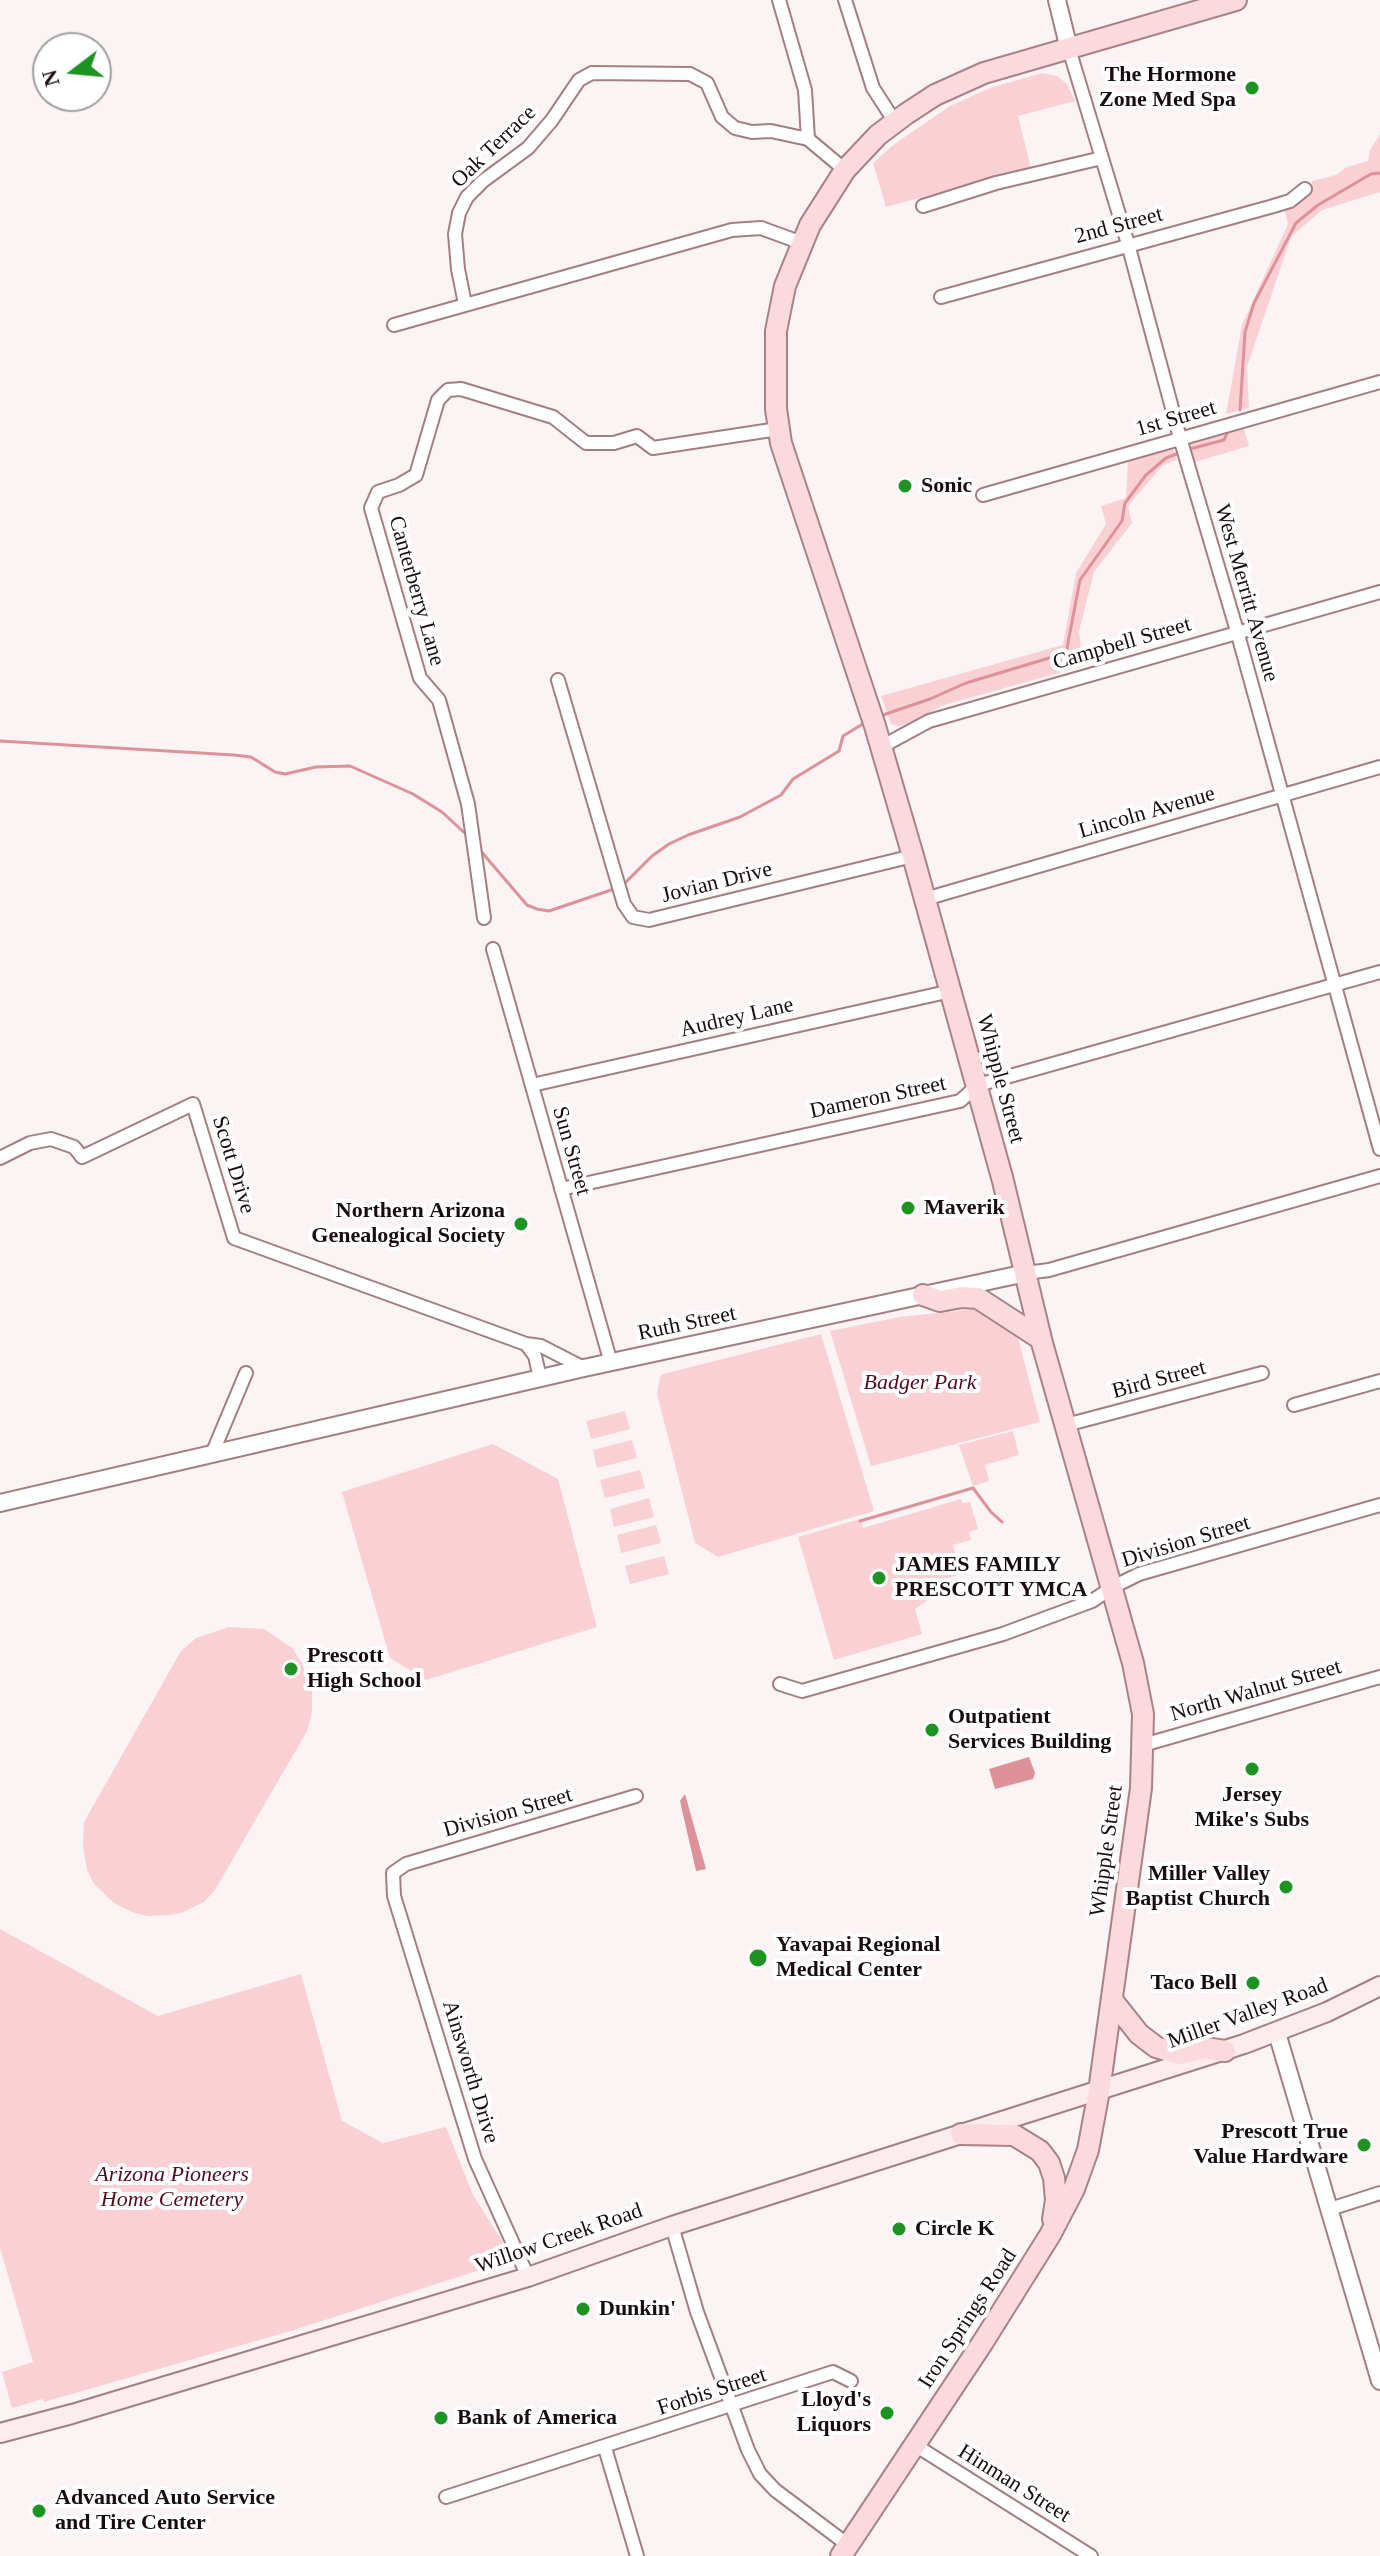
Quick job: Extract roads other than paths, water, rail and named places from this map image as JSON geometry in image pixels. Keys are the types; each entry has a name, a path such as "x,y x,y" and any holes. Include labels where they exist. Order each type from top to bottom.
{"main road":[{"name":"Whipple Street","path":"1099,2091 1141,1788 1143,1714 1113,1587 1041,1339 978,1085 913,856 881,747 789,474 778,429 776,331 785,286 810,225 845,170 895,122 935,95 984,73 1236,0"},
{"path":"923,1295 940,1301 978,1298 1041,1339"},
{"name":"Miller Valley Road","path":"1130,2081 1277,2033 1380,1986"},
{"path":"1112,2000 1139,2034 1156,2047 1179,2054 1206,2048 1225,2051"},
{"name":"Willow Creek Road","path":"0,2433 528,2277 672,2226 1130,2081"},
{"name":"Iron Springs Road","path":"844,2550 1050,2235 1074,2189 1088,2150 1099,2091"},
{"path":"961,2134 1014,2135 1040,2151 1049,2163 1054,2178 1056,2200 1050,2235"}],"street":[{"path":"779,0 805,90 808,139"},
{"path":"845,0 873,88 895,122"},
{"path":"1057,0 1069,49"},
{"name":"West Merritt Avenue","path":"1069,49 1128,244 1380,1149"},
{"name":"Oak Terrace","path":"465,304 455,234 459,213 467,197 483,181 528,148 579,80 592,73 690,74 707,83 722,117 735,128 808,139 845,170"},
{"path":"923,206 996,183 1102,158"},
{"name":"2nd Street","path":"941,297 1290,201 1305,189"},
{"path":"394,325 732,230 761,228 802,243"},
{"name":"1st Street","path":"983,495 1380,382"},
{"name":"Canterberry Lane","path":"484,918 468,804 439,700 420,678 371,508 378,492 416,475 438,400 448,390 461,389 553,417 586,443 614,443 637,436 653,448 778,429"},
{"name":"Campbell Street","path":"881,747 929,721 1380,592"},
{"name":"Jovian Drive","path":"558,680 624,904 633,917 649,920 913,856"},
{"name":"Lincoln Avenue","path":"925,899 1380,767"},
{"name":"Sun Street","path":"493,949 611,1363"},
{"name":"Dameron Street","path":"561,1189 960,1101 978,1085 1380,972"},
{"name":"Audrey Lane","path":"532,1085 951,991"},
{"name":"Scott Drive","path":"0,1158 30,1143 51,1139 74,1147 82,1157 193,1104 234,1238 526,1344 541,1346 584,1368"},
{"name":"Ruth Street","path":"0,1503 584,1368 1049,1270 1380,1176"},
{"path":"526,1344 535,1356 540,1378"},
{"path":"212,1454 246,1373"},
{"name":"Bird Street","path":"1066,1425 1262,1373"},
{"path":"1294,1405 1380,1381"},
{"name":"Division Street","path":"780,1684 802,1691 1003,1634 1092,1601 1139,1574 1380,1505"},
{"name":"North Walnut Street","path":"1143,1745 1380,1677"},
{"name":"Division Street","path":"393,1873 406,1864 636,1796"},
{"name":"Ainsworth Drive","path":"393,1873 394,1896 475,2159 528,2277"},
{"path":"1277,2033 1380,2381"},
{"path":"1330,2209 1380,2193"},
{"path":"672,2226 697,2312 748,2450 760,2474 844,2550"},
{"name":"Forbis Street","path":"446,2497 833,2372 851,2381"},
{"name":"Hinman Street","path":"915,2445 1091,2556"},
{"path":"605,2448 637,2556"}],"waterway":[{"path":"1240,410 1245,332 1254,303 1296,223 1318,205 1371,174 1380,173"},
{"path":"1186,450 1224,440 1228,431"},
{"path":"880,716 966,683 1066,653 1080,580 1122,521 1125,503 1146,475 1166,458 1179,453"},
{"path":"623,885 669,844 740,817 781,795 793,779 839,751 843,736 866,722"},
{"path":"0,741 234,755 251,757 275,772 285,774 316,767 350,766 413,794 442,812 469,837"},
{"path":"479,849 527,905 537,909 549,911 617,888"},
{"path":"860,1521 973,1488 1002,1522"}],"place":[{"name":"The Hormone Zone Med Spa","path":"1252,88"},
{"name":"Sonic","path":"905,486"},
{"name":"Maverik","path":"908,1208"},
{"name":"Northern Arizona Genealogical Society","path":"521,1224"},
{"name":"JAMES FAMILY PRESCOTT YMCA","path":"879,1578"},
{"name":"Prescott High School","path":"291,1669"},
{"name":"Outpatient Services Building","path":"932,1730"},
{"name":"Jersey Mike's Subs","path":"1252,1769"},
{"name":"Miller Valley Baptist Church","path":"1286,1887"},
{"name":"Yavapai Regional Medical Center","path":"758,1958"},
{"name":"Taco Bell","path":"1253,1983"},
{"name":"Prescott True Value Hardware","path":"1364,2145"},
{"name":"Circle K","path":"899,2229"},
{"name":"Dunkin'","path":"583,2309"},
{"name":"Lloyd's Liquors","path":"887,2413"},
{"name":"Bank of America","path":"441,2418"},
{"name":"Advanced Auto Service and Tire Center","path":"39,2511"}],"park label":[{"name":"Badger Park","path":"920,1383"},
{"name":"Arizona Pioneers Home Cemetery","path":"172,2188"}]}
